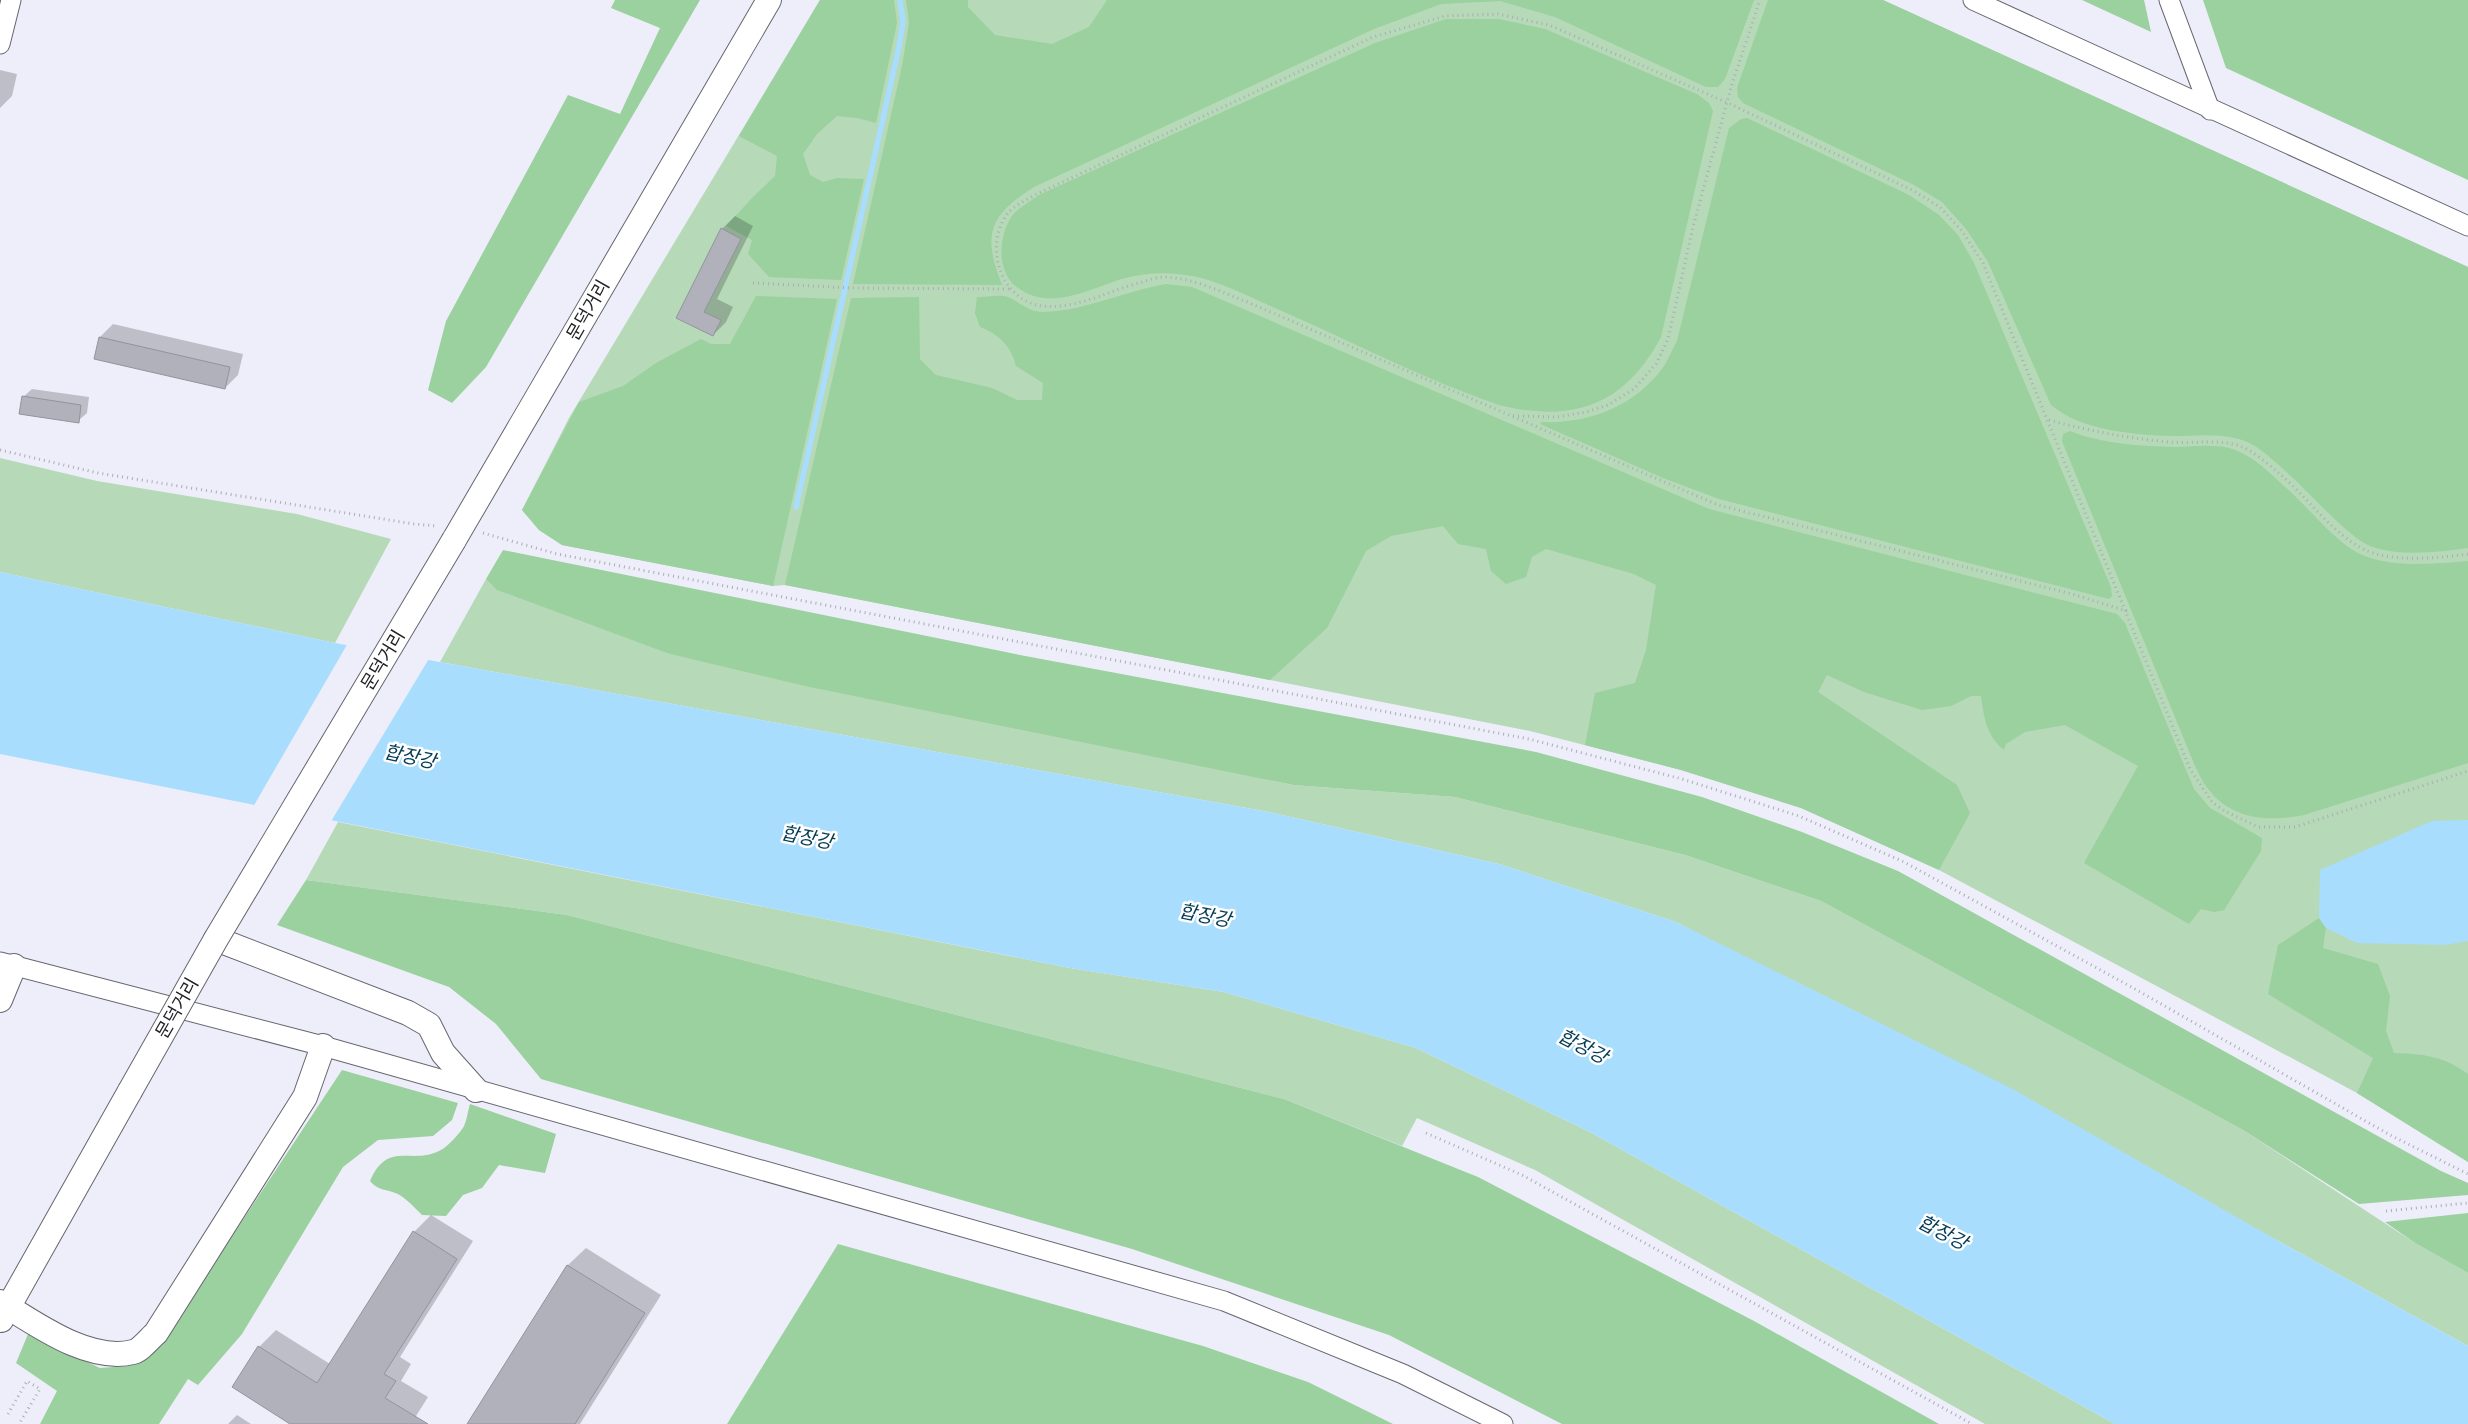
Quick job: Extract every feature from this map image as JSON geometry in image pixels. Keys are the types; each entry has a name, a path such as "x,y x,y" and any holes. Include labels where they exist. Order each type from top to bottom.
{"main road":[{"name":"문덕거리","path":"3,1310 130,1092 216,939 458,533 769,0"},
{"path":"216,939 408,1013 429,1025 443,1053 476,1090"},
{"path":"0,1000 7,964"},
{"path":"3,1310 80,1348 107,1354 135,1352 156,1333 305,1098 323,1046"}],"street":[{"path":"0,44 11,0"},
{"path":"1973,0 2210,110 2468,226"},
{"path":"2169,0 2210,110"},
{"path":"7,964 323,1046 1224,1301 1403,1374 1503,1424"}],"path":[{"path":"1510,416 1557,417 1586,412 1608,405 1634,389 1656,364 1668,339 1694,227 1732,84 1760,0"},
{"path":"2127,611 2072,594 1718,505 1245,301 1192,280 1163,277 1068,304 1042,306 1021,298 1006,282 996,261 998,234 1009,213 1037,194 1373,37 1445,16 1498,14 1549,25 1728,103 1912,190 1940,207 1962,231 1983,263 2049,420 2127,611 2190,769 2212,802 2258,827 2295,826 2468,771"},
{"path":"753,283 851,288 1012,288"},
{"path":"2049,420 2120,437 2172,442 2218,442 2239,446 2262,459 2292,484 2346,537 2364,549 2379,554 2430,559 2468,554"},
{"path":"0,450 108,474 532,545 557,554 1529,739 1682,778 1799,816 1904,862 2135,989 2390,1135 2468,1174"},
{"path":"1426,1133 1522,1175 1972,1424"},
{"path":"2386,1211 2468,1202"},
{"path":"8,1414 27,1381 40,1389 19,1424"}],"green space":[{"path":"615,0 700,0 486,367 452,403 428,390 446,321 568,95 620,114 660,28 611,8"},
{"path":"820,0 1883,0 2468,267 2468,1162 2357,1093 1939,870 1801,808 1681,770 1530,731 785,585 773,586 562,545 539,530 522,510 569,418"},
{"path":"820,0 894,0 897,23 876,123 857,118 837,116 817,134 803,154 810,175 823,182 837,178 864,179 841,280 769,277 748,254 752,240 726,226 775,176 777,156 739,136"},
{"path":"906,0 968,0 968,7 995,35 1052,44 1089,27 1107,0 1754,0 1725,79 1718,87 1706,87 1555,17 1500,1 1441,4 1374,29 1034,187 1007,207 999,217 994,228 991,239 992,252 1002,285 853,284 902,66 909,23"},
{"path":"1768,0 1883,0 2468,267 2468,548 2406,553 2370,546 2349,532 2267,455 2245,441 2223,436 2174,436 2126,433 2078,421 2051,405 1988,262 1966,229 1942,202 1914,185 1743,103 1738,97 1737,88"},
{"path":"2082,0 2144,0 2151,32"},
{"path":"2203,0 2468,0 2468,180 2226,68"},
{"path":"1446,19 1499,19 1545,29 1697,94 1709,103 1713,111 1661,337 1646,360 1630,379 1613,394 1594,404 1573,410 1550,412 1499,405 1417,373 1235,290 1197,277 1170,274 1140,275 1071,296 1044,298 1031,295 1018,288 1006,273 1003,264 1002,244 1007,224 1018,210 1039,195 1375,43"},
{"path":"1747,118 1909,195 1939,215 1958,235 1974,263 2111,587 2112,596 2109,599 1719,499 1663,478 1540,424 1542,422 1576,420 1593,416 1623,403 1637,394 1664,366 1677,341 1729,128 1741,119"},
{"path":"1166,284 1192,287 1709,509 2117,614 2125,623 2194,789 2210,808 2262,838 2261,851 2224,910 2214,912 2201,909 2189,924 2084,863 2138,766 2065,725 2025,732 2006,744 2004,750 1993,738 1987,725 1981,696 1971,696 1951,706 1922,710 1864,692 1827,675 1818,692 1957,785 1970,813 1939,870 1801,808 1681,770 1585,745 1595,693 1635,683 1646,650 1656,585 1634,574 1546,549 1532,557 1526,577 1506,584 1491,571 1486,549 1458,544 1443,526 1391,536 1366,551 1327,628 1270,680 785,585 851,298 919,297 920,359 936,375 992,388 1017,400 1042,400 1043,383 1016,366 1011,352 1003,342 993,333 980,327 975,313 977,297 1005,296 1028,309 1038,312 1058,311 1089,305"},
{"path":"756,296 837,299 773,586 562,545 539,530 522,510 579,402 623,386 656,363 701,339 711,344 730,344"},
{"path":"2070,431 2095,439 2122,444 2175,447 2213,446 2235,450 2261,466 2292,493 2331,532 2359,554 2373,559 2405,564 2468,561 2468,763 2304,815 2291,817 2265,818 2252,816 2229,808 2218,800 2209,790 2195,766 2062,441 2063,434"},
{"path":"0,458 97,481 297,514 391,539 335,643 0,572"},
{"path":"503,550 1020,655 1536,752 1702,797 1802,832 1898,871 2441,1171 2468,1183 2468,1195 2359,1204 2243,1130 1821,901 1685,855 1455,797 1293,785 805,686 666,653 497,590 486,579"},
{"path":"486,579 498,590 666,653 1293,785 1455,797 1685,855 1821,901 2243,1130 2415,1243 2468,1273 2468,1346 2280,1242 1676,922 1499,864 1269,812 440,662"},
{"path":"338,822 1070,968 1224,992 1416,1048 1590,1132 2115,1424 1985,1424 1535,1170 1417,1118 1402,1146 1284,1099 567,915 306,880"},
{"path":"306,880 567,915 1284,1099 1478,1177 1754,1321 1939,1424 1562,1424 1389,1335 1132,1249 541,1079 496,1024 449,987 277,925"},
{"path":"2319,918 2326,928 2323,948 2378,964 2390,996 2386,1031 2394,1053 2433,1057 2450,1063 2468,1074 2468,1162 2357,1093 2373,1058 2268,994 2278,945"},
{"path":"342,1070 458,1103 452,1120 433,1136 378,1140 343,1167 242,1334 198,1385 188,1379 159,1424 40,1424 57,1391 16,1363 28,1334 100,1368 127,1366 156,1345 223,1250"},
{"path":"470,1104 556,1134 545,1173 499,1165 482,1188 463,1195 446,1216 422,1215 402,1196 379,1188 370,1181 384,1161 392,1157 428,1155 446,1147 464,1126"},
{"path":"2468,1213 2468,1273 2415,1243 2385,1222"},
{"path":"838,1244 1203,1346 1308,1382 1393,1424 727,1424"}],"water":[{"name":"합장강","path":"0,572 335,643 1269,812 1499,864 1676,922 2011,1088 2280,1242 2468,1346 2468,1424 2115,1424 1590,1132 1416,1048 1224,992 1070,968 0,754"},
{"path":"2468,820 2468,941 2445,945 2357,943 2326,928 2319,918 2320,870 2432,821"}],"pier":[{"path":"348,643 430,657 330,823 253,807"}],"building":[{"path":"721,228 741,239 704,312 721,320 713,336 676,318"},
{"path":"99,337 230,367 225,389 94,359"},
{"path":"22,396 81,405 79,423 19,414"},
{"path":"413,1231 457,1259 384,1374 396,1381 385,1398 428,1424 290,1424 232,1387 258,1346 317,1383"},
{"path":"567,1265 645,1313 575,1424 467,1424"}],"waterway":[{"path":"796,507 899,47 903,21 900,0"}]}
